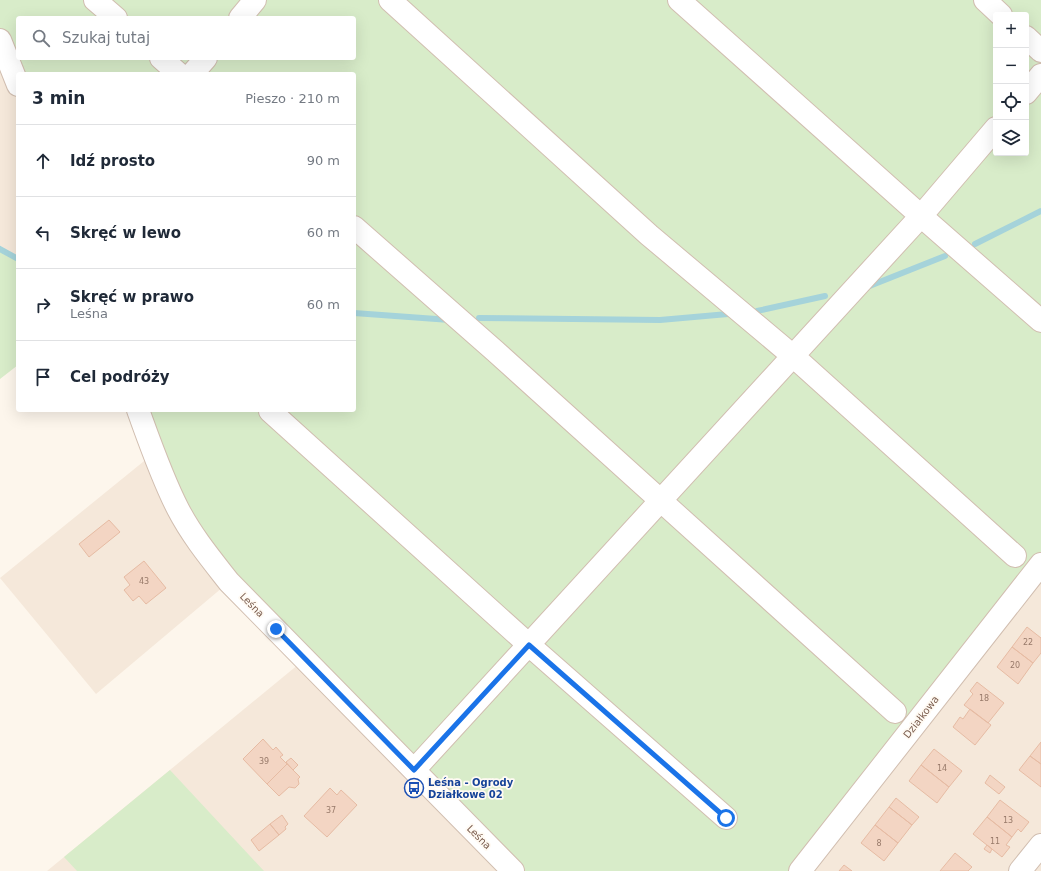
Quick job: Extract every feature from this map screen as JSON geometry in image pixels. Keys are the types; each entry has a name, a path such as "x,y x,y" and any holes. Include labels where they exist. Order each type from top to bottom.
{"street":[{"path":"95,0 114,16"},
{"path":"242,16 255,0"},
{"path":"390,0 649,235 793,356 1015,556"},
{"path":"679,0 1041,321"},
{"path":"985,0 998,12"},
{"path":"0,40 16,80"},
{"path":"1029,40 1041,51"},
{"path":"163,60 177,72"},
{"path":"194,72 204,60"},
{"path":"1029,89 1041,75"},
{"path":"414,770 921,216 993,132"},
{"path":"356,229 495,351 895,712"},
{"name":"Leśna","path":"139,412 178,510 202,546 230,582 513,871"},
{"path":"271,412 529,645 726,818"},
{"name":"Działkowa","path":"800,871 1041,564"},
{"path":"1020,871 1041,845"}],"shaded area":[{"path":"0,40 16,80 16,257 0,248"},
{"path":"154,453 229,582 96,694 0,578"},
{"path":"1041,564 1041,871 800,871"},
{"path":"305,659 513,871 47,871"}],"green space":[{"path":"0,0 1041,0 1041,564 800,871 513,871 201,546 139,412 356,412 356,72 17,72 0,40"},
{"path":"0,249 16,258 16,367 0,379"},
{"path":"170,770 264,871 77,871 64,857"}],"building":[{"path":"109,520 120,532 89,557 79,544"},
{"path":"144,561 166,588 146,604 139,596 133,601 124,590 130,585 124,577"},
{"path":"1027,627 1041,638 1041,653 1033,663 1012,647"},
{"path":"1012,647 1033,663 1018,684 997,667"},
{"path":"977,682 1004,703 988,723 964,705 973,694 970,691"},
{"path":"970,709 991,725 975,745 953,727 960,717 963,719"},
{"path":"263,739 273,750 276,747 283,755 280,757 287,764 267,784 243,759"},
{"path":"1041,742 1041,764 1030,756"},
{"path":"934,749 962,771 949,787 921,765"},
{"path":"1030,756 1041,764 1041,787 1019,770"},
{"path":"291,758 298,765 293,770 286,762"},
{"path":"287,764 300,777 298,779 299,784 295,788 289,787 279,796 267,784"},
{"path":"921,765 949,787 937,803 909,781"},
{"path":"990,775 1005,787 999,794 985,783"},
{"path":"330,788 337,795 341,790 357,805 327,837 304,816"},
{"path":"896,798 919,817 912,825 889,807"},
{"path":"1000,800 1029,822 1021,832 1018,829 1012,837 987,817"},
{"path":"889,807 912,825 898,843 875,825"},
{"path":"282,815 288,824 285,827 286,829 279,835 270,824"},
{"path":"987,817 1012,837 1006,845 1010,847 1002,857 973,834"},
{"path":"270,824 279,835 259,851 251,840"},
{"path":"875,825 898,843 884,861 861,843"},
{"path":"987,845 992,849 990,853 984,849"},
{"path":"955,853 972,867 968,871 940,871"},
{"path":"844,865 852,871 839,871"}],"waterway":[{"path":"975,244 1041,211"},
{"path":"0,249 16,258"},
{"path":"867,287 945,256"},
{"path":"757,311 825,296"},
{"path":"356,313 450,320"},
{"path":"479,318 660,320 728,314"}],"place":[{"name":"Leśna - Ogrody Działkowe 02","path":"414,788"}],"route":[{"path":"276,629 414,770 529,645 726,818"}]}
